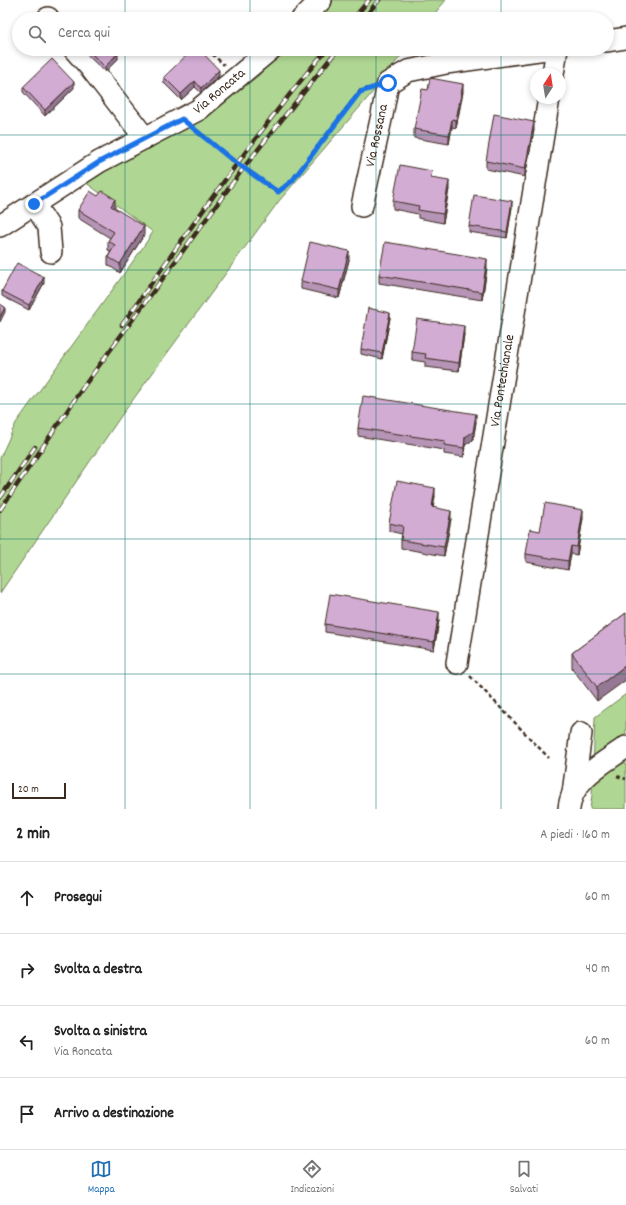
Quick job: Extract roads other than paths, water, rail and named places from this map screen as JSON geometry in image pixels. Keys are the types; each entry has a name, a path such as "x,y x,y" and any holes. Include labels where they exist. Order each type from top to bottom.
{"street":[{"path":"309,12 321,0"},
{"path":"614,39 626,38"},
{"path":"80,56 145,138"},
{"name":"Via Roncata","path":"0,226 99,162 198,110 262,56"},
{"name":"Via Rossana","path":"362,206 388,83 408,71 446,63 496,56"},
{"path":"554,68 556,56"},
{"name":"Via Pontechianale","path":"457,662 548,104"},
{"path":"34,204 49,227 51,252"},
{"path":"571,802 581,733"},
{"path":"571,802 579,784 587,775 626,747"}],"railway":[{"path":"359,12 369,0"},
{"path":"369,12 379,0"},
{"path":"122,325 247,150 321,56"},
{"path":"0,510 84,386 245,166 332,56"},
{"path":"0,498 35,447"}]}
